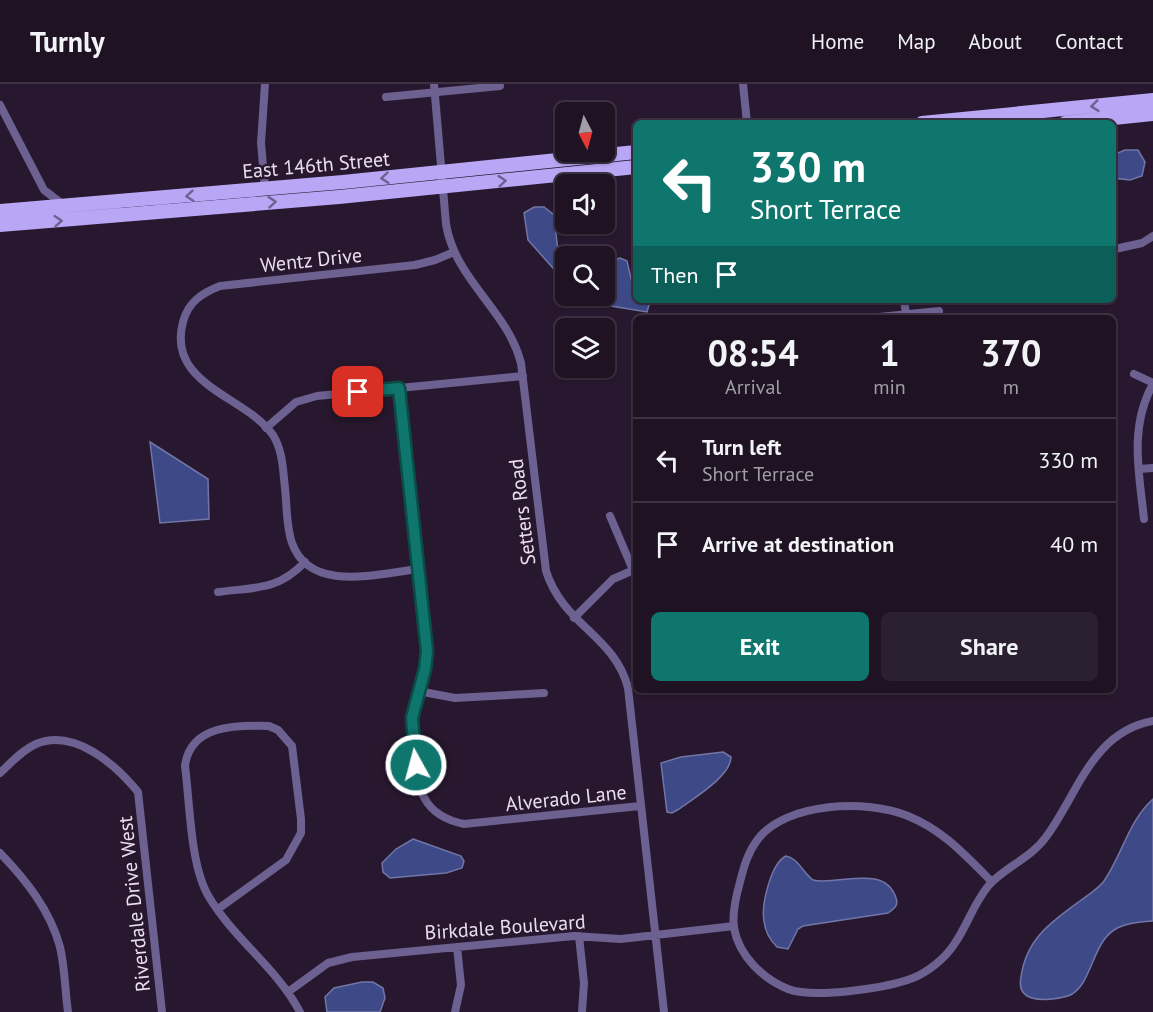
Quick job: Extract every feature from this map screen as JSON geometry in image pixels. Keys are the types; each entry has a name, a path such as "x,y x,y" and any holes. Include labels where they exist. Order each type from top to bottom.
{"main road":[{"path":"952,120 1153,100"},
{"path":"1094,120 1153,114"},
{"name":"East 146th Street","path":"0,225 443,179 633,152"},
{"name":"East 146th Street","path":"0,211 265,189 633,166"}],"street":[{"path":"265,84 261,143 265,189"},
{"path":"743,84 747,120"},
{"path":"386,97 434,88 500,86"},
{"name":"Setters Road","path":"434,88 448,234 454,252 465,272 518,351 523,376 546,571 560,602 612,654 632,687 640,806 664,1012"},
{"path":"0,105 44,190 65,206"},
{"path":"41,208 44,190"},
{"path":"1116,249 1142,243 1153,236"},
{"name":"Wentz Drive","path":"266,428 206,383 189,367 182,345 183,319 200,296 220,286 416,266 454,252"},
{"path":"904,303 906,314"},
{"path":"897,315 939,310"},
{"path":"1134,374 1153,384 1139,419 1137,437 1144,519"},
{"path":"419,568 337,577 321,572 305,562 292,544 279,448 266,428 284,410 305,399 523,376"},
{"name":"Alverado Lane","path":"399,388 427,651 413,709 411,728 418,784 424,800 437,814 454,822 473,824 640,806"},
{"path":"1139,469 1153,468"},
{"path":"610,516 633,566"},
{"path":"218,592 275,584 289,578 305,562"},
{"path":"574,618 613,579 633,571"},
{"path":"418,691 455,698 544,693"},
{"path":"992,882 944,836 923,822 906,815 891,810 862,807 800,812 768,829 747,856 738,889 734,926 749,960 766,978 798,992 822,993 886,985 924,973 945,956 956,941 973,907 992,882 1043,841 1099,750 1124,731 1153,721"},
{"path":"218,909 286,860 301,833 292,746 278,730 269,726 208,731 198,738 187,754 185,766 196,861 202,884 218,909 288,992 300,1012"},
{"name":"Riverdale Drive West","path":"0,773 33,745 51,740 70,741 90,750 127,779 138,792 162,1012"},
{"path":"0,853 28,884 43,906 54,930 61,955 68,1012"},
{"name":"Birkdale Boulevard","path":"288,992 317,970 339,959 579,936 614,939 734,926"},
{"path":"579,936 584,983 582,1012"},
{"path":"455,1012 460,985 457,947"}],"water":[{"path":"1125,150 1138,150 1145,162 1142,176 1130,180 1116,178 1116,154"},
{"path":"534,207 544,207 554,215 557,246 555,246 553,268 528,240 524,213"},
{"path":"620,258 627,261 633,287 633,303 647,303 647,312 611,306 615,306 615,260"},
{"path":"150,442 208,479 209,519 160,523"},
{"path":"723,752 731,757 725,772 719,779 679,809 672,813 667,812 661,763 681,757"},
{"path":"1153,799 1153,921 1128,924 1114,930 1106,937 1082,984 1068,996 1040,999 1025,995 1020,984 1021,977 1028,952 1034,942 1059,916 1104,881 1132,827"},
{"path":"413,839 461,856 464,861 462,868 446,873 390,878 383,872 382,863 396,849"},
{"path":"786,856 794,860 813,880 859,878 882,881 890,887 897,900 896,905 888,913 803,926 798,929 788,949 777,947 765,928 763,914 768,885 776,867"},
{"path":"373,982 383,988 385,998 380,1012 327,1012 325,997 334,988"}],"route":[{"path":"358,392 399,388 427,651 425,669 413,709 411,728 416,765"}]}
